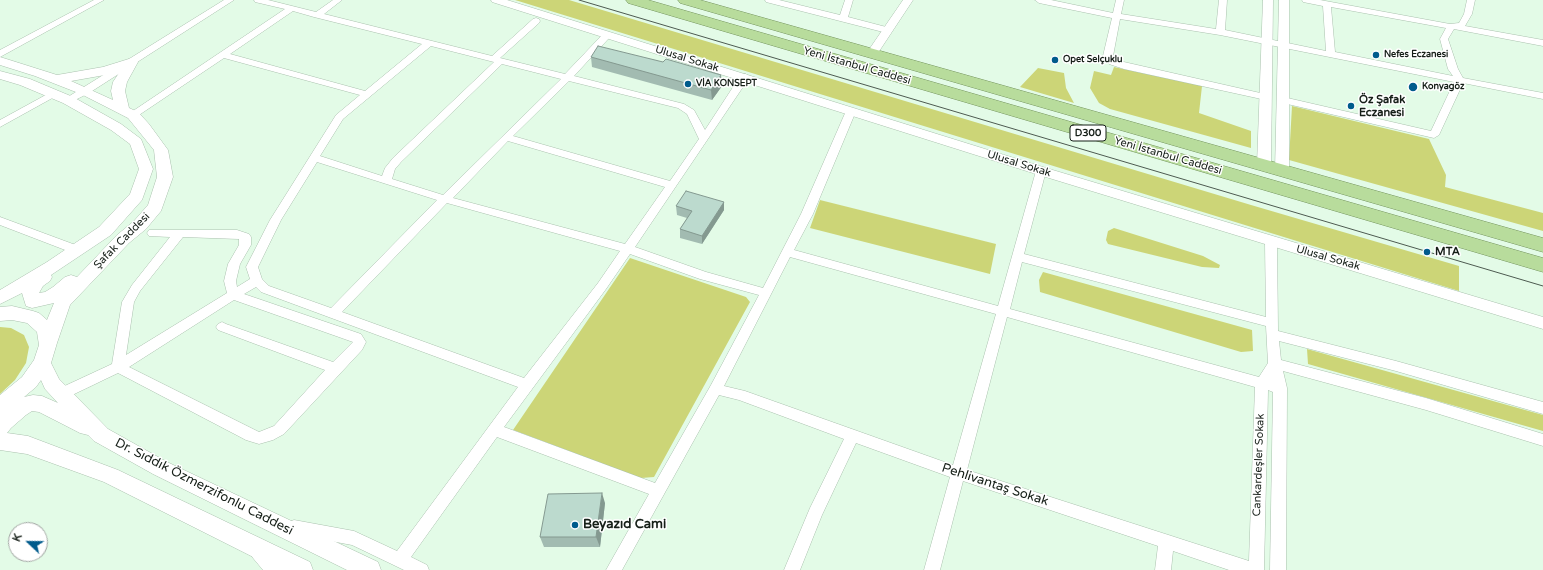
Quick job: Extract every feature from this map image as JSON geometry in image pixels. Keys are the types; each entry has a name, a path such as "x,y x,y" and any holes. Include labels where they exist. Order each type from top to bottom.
{"highway":[{"name":"Yeni İstanbul Caddesi","path":"633,0 1543,265"},
{"name":"Yeni İstanbul Caddesi","path":"685,0 1543,245"}],"main road":[{"name":"Şafak Caddesi","path":"0,60 55,87 68,100 116,127 136,142 146,169 137,196 105,231 0,298"},
{"path":"55,87 132,62"},
{"path":"128,112 118,91 120,82 132,62"},
{"name":"Şafak Caddesi","path":"0,75 25,82 86,91 128,112 144,127 161,150 165,177 155,207 140,225 120,242 63,302 42,363 29,382 0,406"},
{"path":"77,250 59,266 37,282 30,291 32,301 49,298 59,292 120,242"},
{"path":"0,314 12,313 33,318 45,329 48,342"},
{"name":"Dr. Sıddık Özmerzifonlu Caddesi","path":"42,363 52,384 101,435 160,468 370,570"},
{"path":"101,435 42,404 33,403 18,409 4,422 0,429 1,434 111,476 302,570"},
{"path":"0,441 28,445"}],"street":[{"path":"68,100 86,91 230,0"},
{"path":"258,0 681,106 691,112 704,139"},
{"path":"317,15 338,0"},
{"name":"Ulusal Sokak","path":"496,0 1271,242 1543,323"},
{"path":"768,0 887,30"},
{"path":"843,19 849,0"},
{"path":"872,54 908,0"},
{"path":"1039,0 1117,16 1220,32 1543,96"},
{"path":"1120,0 1108,56 1112,62 1124,66 1266,97"},
{"path":"1220,32 1223,0"},
{"path":"1264,165 1268,0"},
{"path":"1282,171 1284,0"},
{"path":"1306,0 1543,43"},
{"path":"1451,26 1462,24 1468,14 1471,0"},
{"path":"0,54 94,1"},
{"path":"1327,4 1331,54"},
{"path":"128,112 223,55 292,8"},
{"path":"386,180 390,168 397,160 536,21"},
{"path":"1451,26 1444,39 1453,69 1460,80"},
{"path":"333,314 506,137 567,78 607,35"},
{"path":"429,43 339,118 276,220 252,268 257,281 265,289 527,385"},
{"path":"223,55 367,94"},
{"path":"400,560 527,385 602,286 704,139 740,84 743,76"},
{"path":"1283,100 1434,135 1460,80"},
{"path":"0,124 55,87"},
{"path":"614,570 716,390 807,214 851,111"},
{"path":"506,137 672,185"},
{"path":"314,158 445,199 628,249 704,276 766,293"},
{"path":"932,570 1042,171"},
{"path":"0,221 77,250"},
{"path":"153,233 237,234 244,237 245,245 234,264 230,281 233,295"},
{"path":"118,367 128,302 136,288 179,234"},
{"name":"Cankardeşler Sokak","path":"1271,242 1272,328 1275,364 1280,388 1278,570"},
{"path":"787,252 1280,388"},
{"path":"1018,257 1272,328 1396,366 1543,408"},
{"path":"62,394 118,367 257,281"},
{"path":"118,367 251,436 259,438 268,436 279,430 360,342 357,338 233,295"},
{"path":"222,328 335,368"},
{"path":"1262,383 1275,364 1426,404 1543,440"},
{"name":"Cankardeşler Sokak","path":"1256,570 1262,383"},
{"name":"Pehlivantaş Sokak","path":"716,390 740,395 852,437 1252,570"},
{"path":"495,430 658,491"},
{"path":"792,570 815,513 852,437"},
{"path":"274,523 354,538 421,570"},
{"path":"1163,570 1166,542"},
{"path":"250,544 273,570"}],"green space":[{"path":"515,0 569,0 1459,266 1459,291"},
{"path":"1114,67 1202,86 1199,113 1251,131 1251,148 1110,109 1099,103 1090,88 1094,71 1111,75"},
{"path":"1038,68 1064,73 1066,88 1074,103 1020,87"},
{"path":"1292,106 1429,139 1446,175 1445,187 1543,213 1543,231 1289,160"},
{"path":"820,200 996,244 990,274 810,228"},
{"path":"1114,228 1203,256 1220,265 1219,268 1202,267 1108,244 1106,240 1108,231"},
{"path":"630,258 746,297 750,302 654,477 641,478 513,430"},
{"path":"1043,272 1252,330 1253,351 1241,352 1040,292 1039,280"},
{"path":"0,327 11,328 24,335 29,347 26,363 15,380 0,394"},
{"path":"1307,349 1543,415 1543,431 1308,364"}],"building":[{"path":"598,46 663,62 666,59 721,75 711,90 591,57"},
{"path":"686,191 724,202 702,236 680,229 692,211 676,206"},
{"name":"Beyazıd Cami","path":"602,493 596,537 540,537 548,494"}],"tram line":[{"path":"579,0 1543,286"}],"place":[{"name":"Nefes Eczanesi","path":"1376,55"},
{"name":"Opet Selçuklu","path":"1055,60"},
{"name":"VİA KONSEPT","path":"688,84"},
{"name":"Konyagöz","path":"1413,87"},
{"name":"Öz Şafak Eczanesi","path":"1351,106"},
{"name":"MTA","path":"1427,252"},
{"name":"Beyazıd Cami","path":"575,525"}]}
